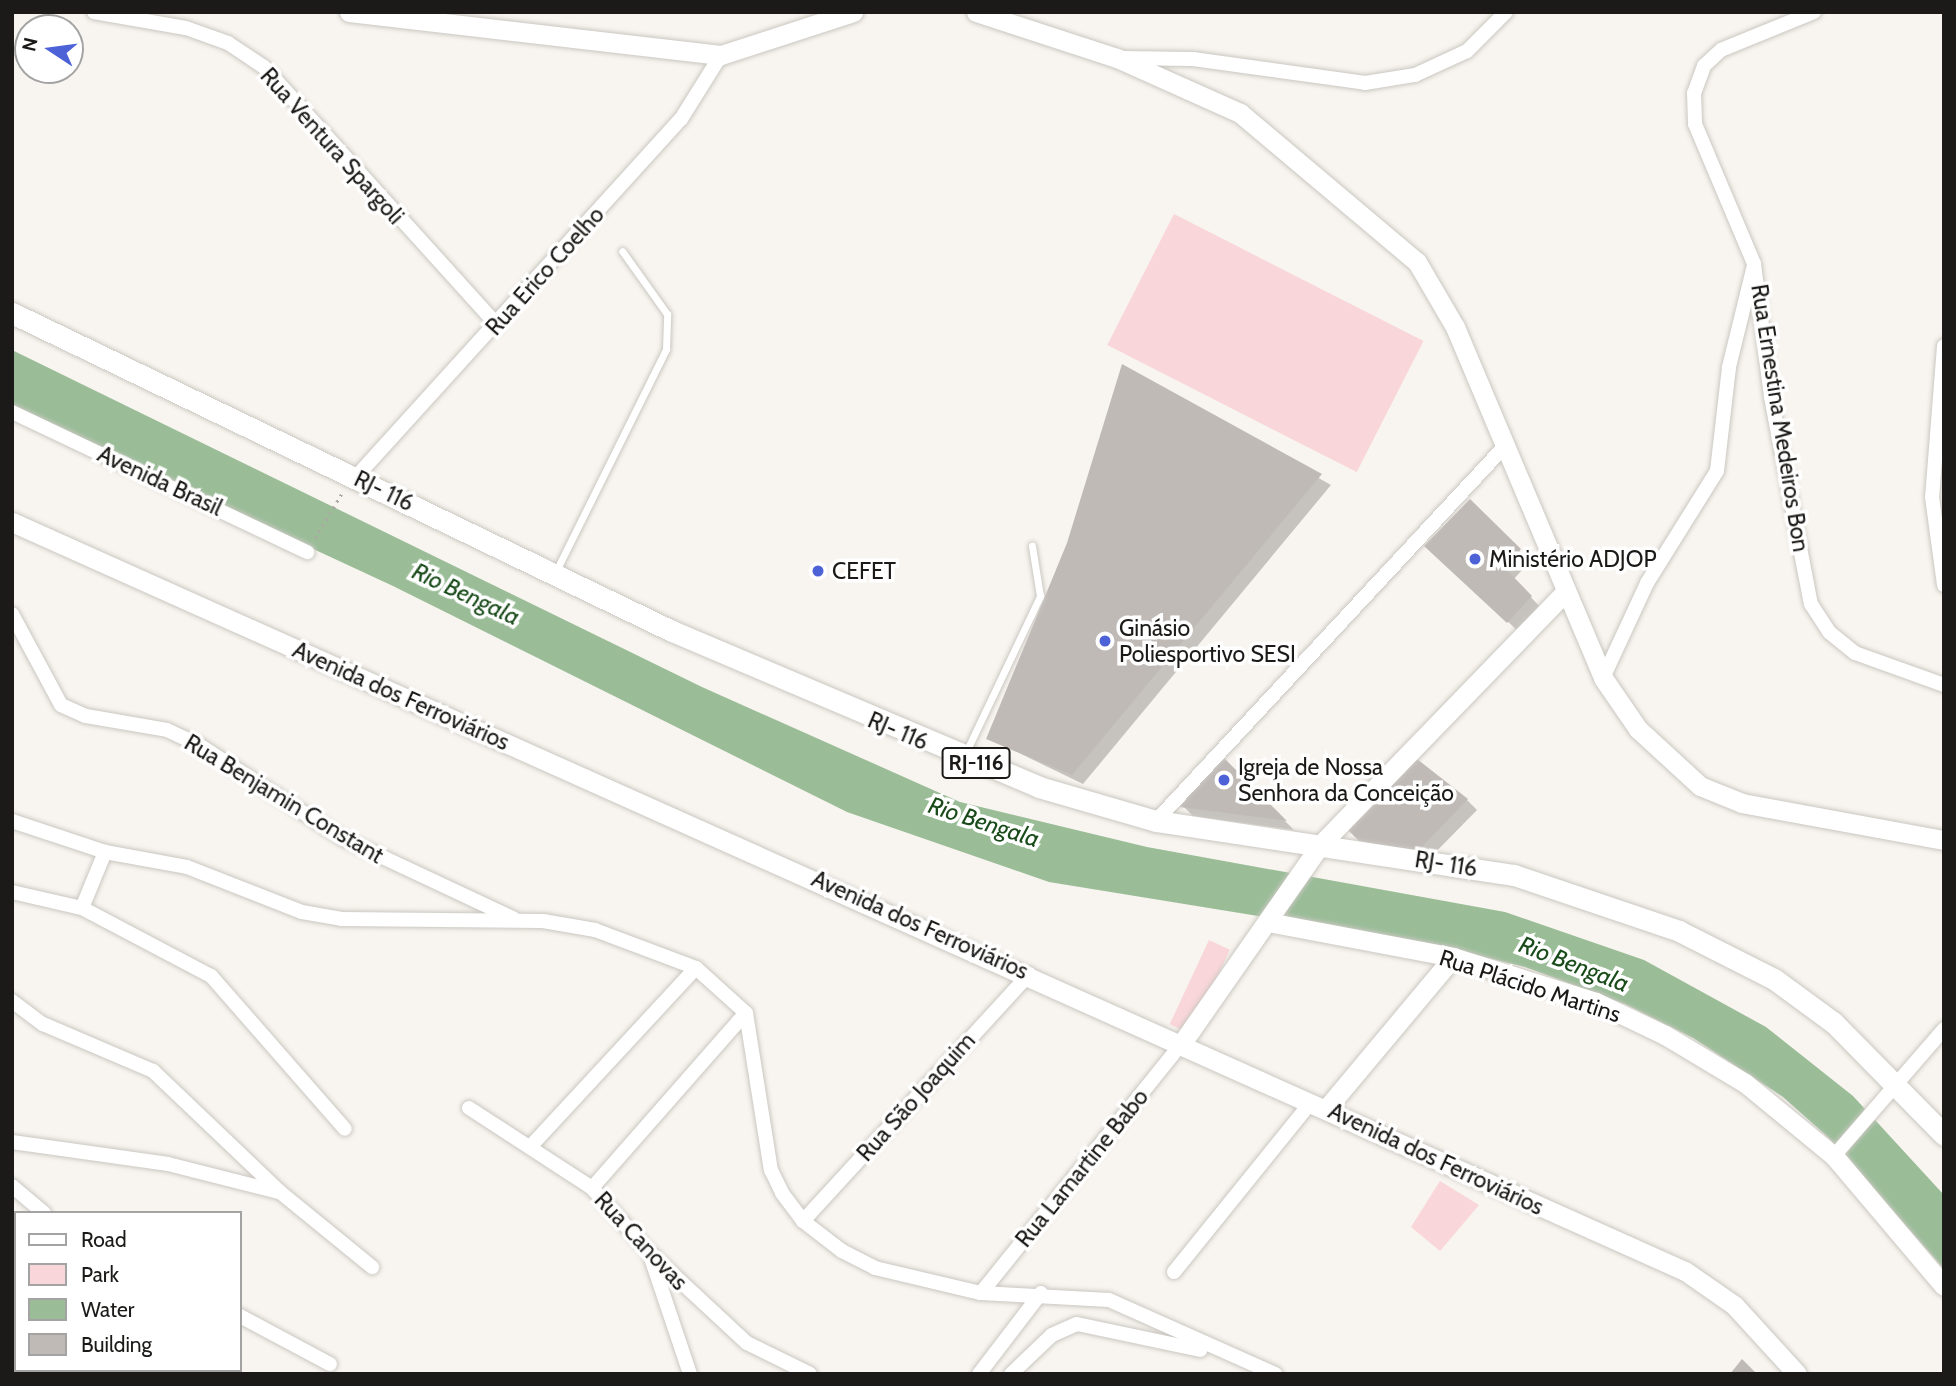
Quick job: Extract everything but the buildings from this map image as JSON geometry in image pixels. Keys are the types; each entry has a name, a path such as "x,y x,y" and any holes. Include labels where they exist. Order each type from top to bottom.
{"main road":[{"path":"349,12 721,55 853,12"},
{"path":"976,12 1117,58 1240,113 1386,230 1437,293 1564,593 1603,678 1638,729 1711,793 1944,840"},
{"name":"RJ- 116","path":"12,313 554,574 963,758 1156,821 1316,851 1514,875 1679,931 1774,979 1834,1023 1895,1091 1944,1135"},
{"name":"Avenida dos Ferroviários","path":"12,522 1029,974 1703,1280 1797,1374"},
{"path":"1182,1043 1316,851 1564,593"},
{"name":"Rua Plácido Martins","path":"1270,920 1452,957 1596,1002 1665,1035 1745,1083 1836,1154 1944,1286"},
{"path":"1318,1106 1452,957"}],"street":[{"name":"Rua Ventura Spargoli","path":"94,12 186,27 228,43 264,67 497,325"},
{"path":"1117,58 1193,59 1365,83 1415,75 1467,51 1506,12"},
{"name":"Rua Ernestina Medeiros Bon","path":"1807,14 1721,50 1704,66 1695,93 1707,162 1754,264 1771,397 1811,604 1829,632 1854,653 1944,685"},
{"name":"Rua Erico Coelho","path":"356,477 497,325 681,119 721,55"},
{"path":"1603,678 1647,583 1717,471 1727,378 1754,264"},
{"path":"1944,346 1932,496 1944,585"},
{"name":"Avenida Brasil","path":"12,412 308,550"},
{"path":"1156,821 1504,447"},
{"name":"Rua Benjamin Constant","path":"12,614 61,705 86,716 167,730 199,745 344,839 519,920"},
{"name":"Rua Benjamin Constant","path":"12,821 105,852 187,867 302,912 341,919 519,920 595,930 696,968 746,1013"},
{"path":"82,908 105,852"},
{"path":"12,892 82,908 211,976 345,1129"},
{"path":"530,1147 696,968"},
{"name":"Rua São Joaquim","path":"803,1221 1029,974"},
{"path":"12,1001 43,1024 153,1070 280,1192 372,1267"},
{"path":"592,1188 746,1013"},
{"path":"746,1013 771,1170 803,1221 875,1268 981,1293 1041,1293 1109,1300 1222,1354 1275,1374"},
{"path":"1836,1154 1895,1091 1944,1029"},
{"name":"Rua Lamartine Babo","path":"981,1293 1182,1043"},
{"path":"1174,1272 1318,1106"},
{"name":"Rua Canovas","path":"469,1108 592,1188 650,1254 747,1343 810,1374"},
{"path":"12,1142 168,1164 280,1192"},
{"path":"12,1186 42,1211"},
{"path":"650,1254 690,1374"},
{"path":"979,1374 1041,1293"},
{"path":"242,1317 330,1364"},
{"path":"1011,1374 1052,1335 1077,1324 1222,1354"}],"lane":[{"path":"554,574 666,349 667,314 622,251"},
{"path":"963,758 1041,596 1032,546"}],"path":[{"path":"308,550 339,495"}],"green space":[{"path":"1174,214 1423,341 1357,472 1107,345"},
{"path":"1209,940 1230,950 1191,1034 1170,1024"},
{"path":"1440,1181 1479,1205 1440,1251 1411,1227"}],"water":[{"name":"Rio Bengala","path":"12,350 702,687 960,802 1147,847 1505,912 1644,960 1766,1027 1853,1096 1944,1195 1944,1269 1830,1139 1783,1097 1693,1038 1625,1004 1525,967 1431,944 1049,882 847,812 393,586 12,409"}],"place":[{"name":"Ministério ADJOP","path":"1475,559"},
{"name":"CEFET","path":"818,571"},
{"name":"Ginásio Poliesportivo SESI","path":"1105,641"},
{"name":"Igreja de Nossa Senhora da Conceição","path":"1224,780"}]}
